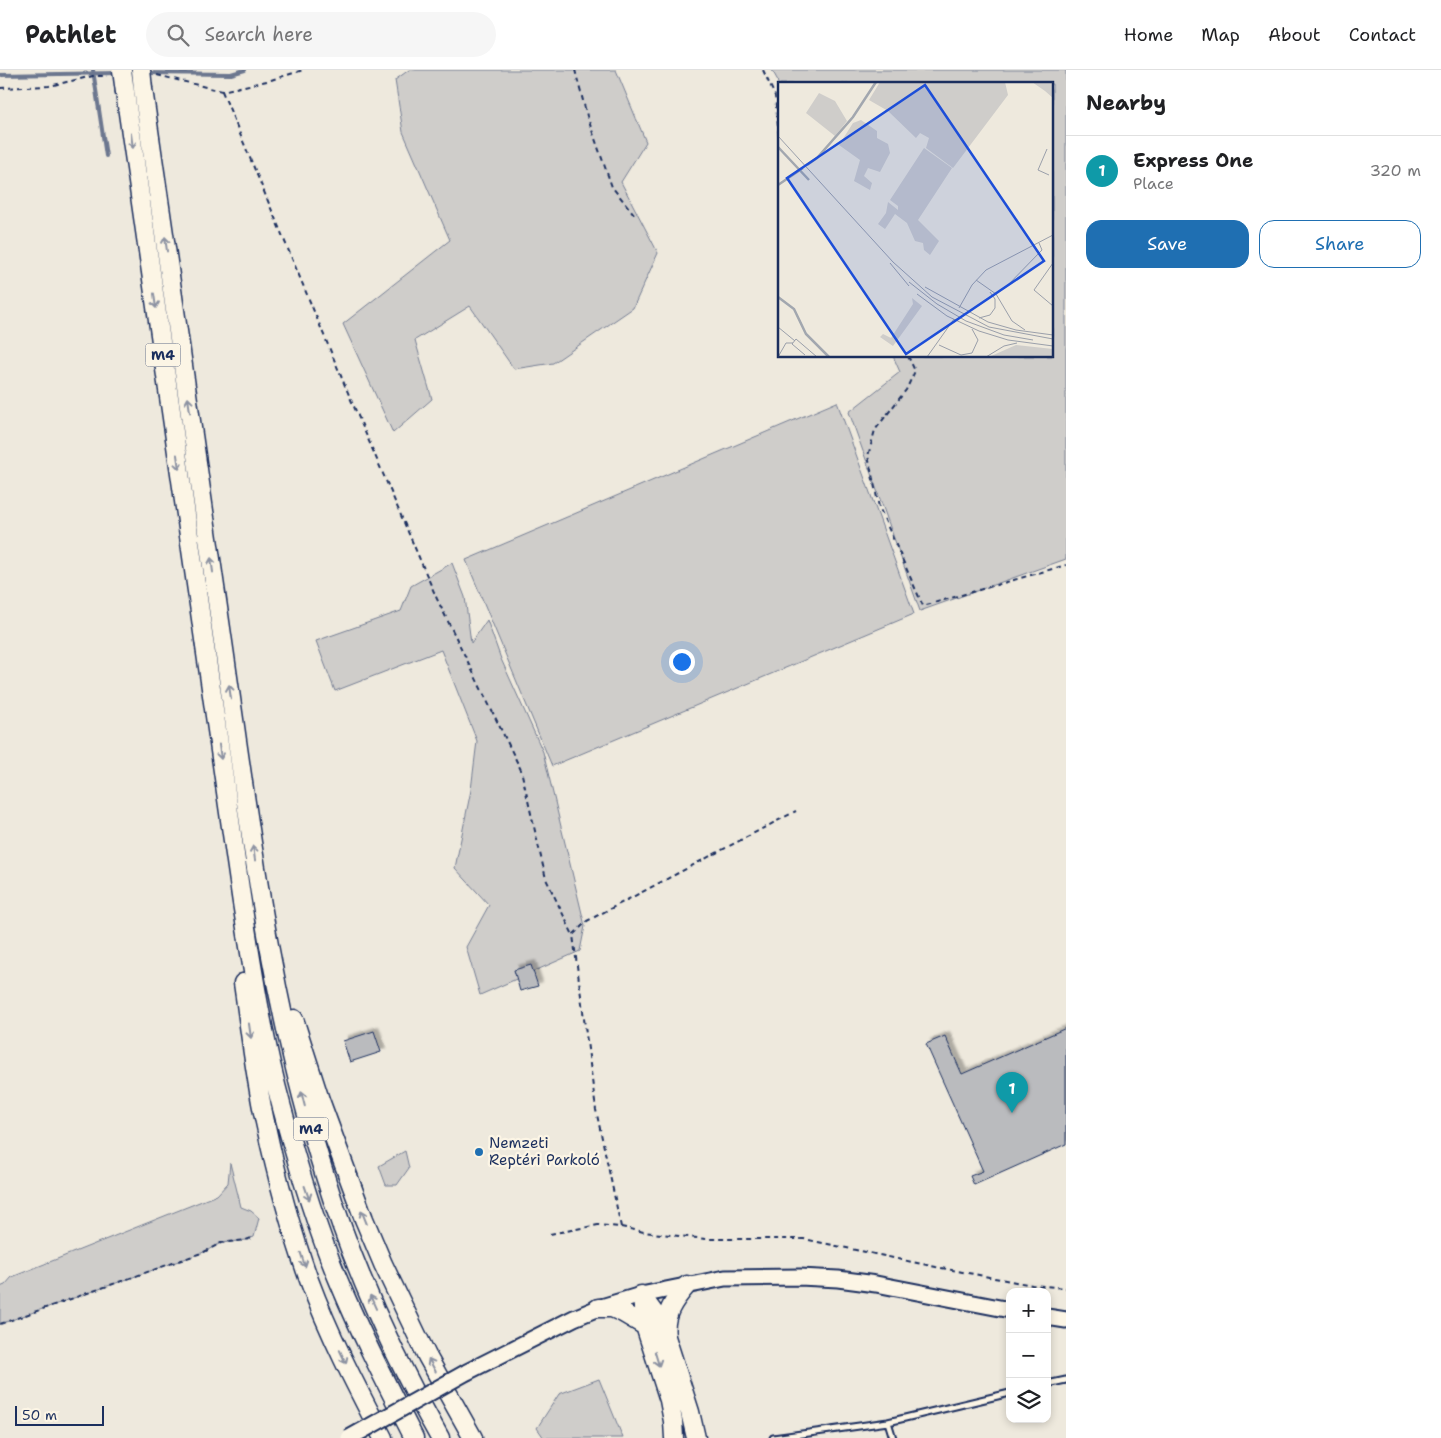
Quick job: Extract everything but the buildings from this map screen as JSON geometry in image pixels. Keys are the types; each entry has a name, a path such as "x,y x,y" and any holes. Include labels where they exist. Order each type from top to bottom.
{"highway":[{"name":"M4","path":"122,70 241,896 264,1028 281,1106 305,1187 339,1283 375,1362 414,1438"},
{"name":"M4","path":"148,72 143,89 261,901 288,1041 327,1184 360,1272 392,1347 440,1438"},
{"path":"241,896 236,929 237,938 264,1122 279,1180 309,1280 333,1337 383,1438"},
{"path":"261,901 276,933 295,1023 320,1100 364,1219 383,1264 427,1356 473,1438"},
{"path":"666,1337 665,1327 668,1311 687,1285"},
{"path":"641,1295 645,1326 669,1400 674,1438"},
{"path":"641,1295 655,1314 666,1337 690,1412 696,1438"},
{"path":"598,1308 612,1308 645,1326"}],"main road":[{"path":"349,1438 467,1372 574,1318 598,1308 641,1295 687,1285 726,1278 800,1277 829,1279 876,1284 1006,1309"},
{"path":"1051,1318 1066,1320"}],"lane":[{"path":"1051,1383 1066,1380"},
{"path":"773,1438 888,1422 1006,1394"},
{"path":"888,1422 893,1438"}],"path":[{"path":"148,72 222,91 271,80 303,70"},
{"path":"575,70 587,116 612,188 634,214"},
{"path":"763,70 775,96 778,126"},
{"path":"0,88 49,86 98,76"},
{"path":"222,91 437,600 521,770 546,879 573,935 596,1110 621,1227"},
{"path":"909,358 915,371 906,390 875,430 868,456 880,507 923,606 1066,565"},
{"path":"573,935 587,921 796,811"},
{"path":"550,1234 598,1225 706,1238 804,1239 1032,1285 1066,1288"},
{"path":"0,1324 204,1252 221,1243 246,1240 254,1237"}],"shaded area":[{"path":"409,70 616,70 646,142 621,182 658,253 633,308 553,363 514,369 470,306 415,340 432,399 393,433 343,324 450,240 403,132 395,80"},
{"path":"772,70 1066,70 1066,559 920,611 849,412 900,372 894,358 1054,358 1054,82 778,82 778,84"},
{"path":"837,402 914,614 552,766 466,560"},
{"path":"452,563 465,597 471,643 487,620 501,659 543,752 585,926 580,951 480,995 466,947 489,905 455,868 471,790 477,741 441,650 335,691 316,641 401,611 411,586"},
{"path":"405,1151 409,1168 397,1185 386,1185 379,1166"},
{"path":"230,1163 241,1207 251,1211 259,1218 254,1237 246,1240 221,1243 204,1252 0,1324 0,1287 5,1285 12,1277 217,1195 228,1183"},
{"path":"599,1379 623,1438 544,1438 537,1428 559,1394"}],"waterway":[{"path":"93,70 106,156"},
{"path":"145,73 231,74 245,70"},
{"path":"0,75 118,73"}],"place":[{"name":"Express One","path":"1012,1113"},
{"name":"Nemzeti Reptéri Parkoló","path":"479,1152"}]}
